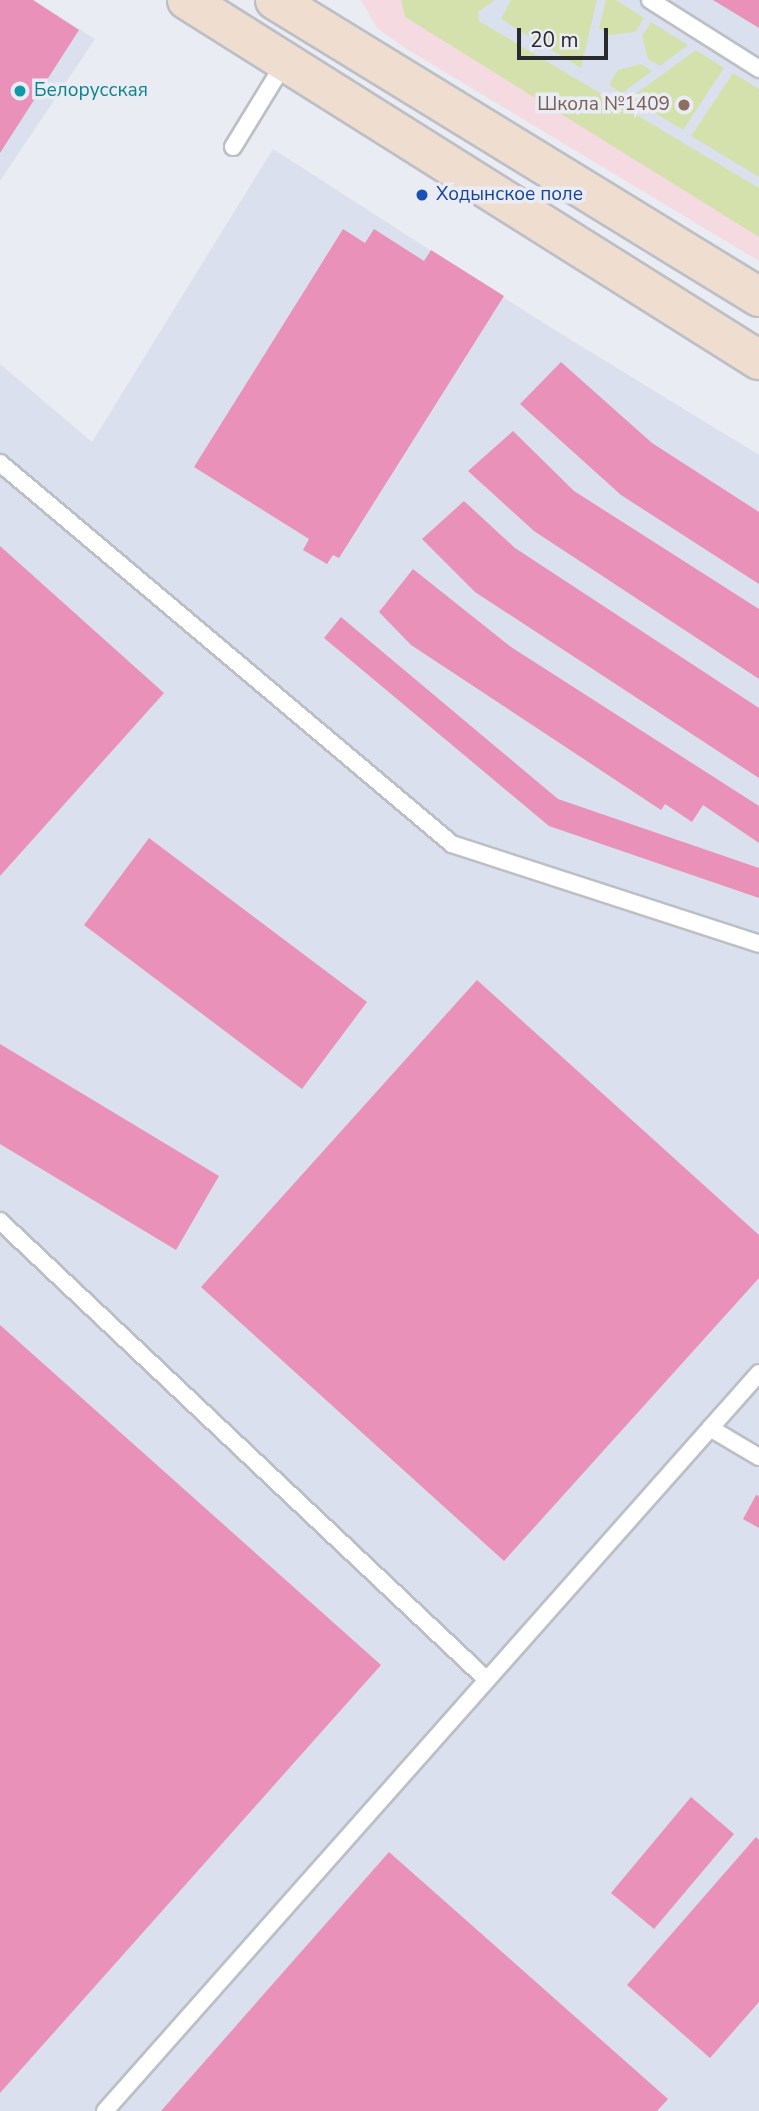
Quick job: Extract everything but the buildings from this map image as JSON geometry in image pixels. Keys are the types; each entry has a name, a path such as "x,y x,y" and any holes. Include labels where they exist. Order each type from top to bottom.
{"street":[{"path":"279,58 292,5 371,61 759,297"},
{"path":"211,6 279,58 345,102 759,360"}],"lane":[{"path":"650,0 759,68"},
{"path":"233,147 279,58"},
{"path":"0,463 452,844 759,944"},
{"path":"0,1221 487,1680"},
{"path":"105,2111 759,1373"},
{"path":"710,1428 759,1457"}],"shaded area":[{"name":"Белорусская","path":"0,0 33,0 95,39 0,181"},
{"path":"361,0 759,0 759,261 405,48 377,28"},
{"name":"Школа №1409","path":"442,0 759,0 759,196"},
{"path":"273,149 545,324 759,455 759,2111 0,2111 0,364 92,442"}],"green space":[{"path":"401,0 495,0 478,12 479,21 759,188 759,237 405,17"},
{"path":"511,0 597,0 581,68 501,19"},
{"path":"606,0 616,0 644,18 635,32 610,35 599,28"},
{"path":"651,22 688,45 660,66 648,59 642,36"},
{"path":"696,50 724,68 683,130 630,98"},
{"path":"641,64 652,71 622,93 609,85 618,70"},
{"path":"733,73 759,89 759,177 691,136"}],"place":[{"name":"Белорусская","path":"20,91"},
{"name":"Школа №1409","path":"684,105"},
{"name":"Ходынское поле","path":"422,195"}]}
